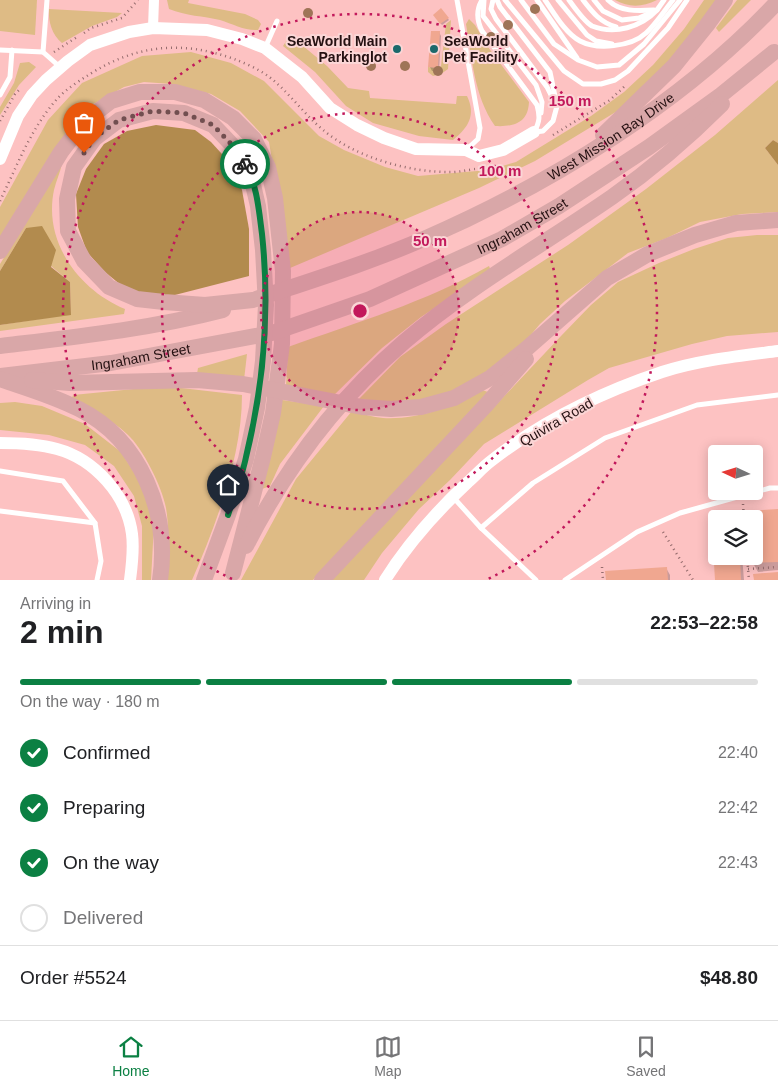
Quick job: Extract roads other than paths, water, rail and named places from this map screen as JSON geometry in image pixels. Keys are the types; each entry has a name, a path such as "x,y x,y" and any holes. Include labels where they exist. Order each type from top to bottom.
{"main road":[{"path":"582,157 674,66 708,25 725,0"},
{"name":"West Mission Bay Drive","path":"254,300 345,269 426,238 505,201 582,157 632,125 691,80 754,27 778,1"},
{"path":"231,577 256,527 300,456 363,379 405,341 450,306 614,196 684,141 776,51"},
{"name":"Ingraham Street","path":"0,377 111,364 272,333 370,299 502,239 559,206 648,147 721,95 776,51"},
{"path":"0,251 61,152 84,122 110,101 140,92 175,92 204,100 233,118 254,139 268,167 275,198 281,242 284,308 282,344 265,411 231,577"},
{"path":"204,580 246,459 265,411 266,305 263,250 258,206 250,172 234,147 213,125 184,113 153,111 119,120 94,138 74,168 67,199 68,231 84,261 109,288 137,299 164,302 205,305 254,300"},
{"path":"0,377 70,383 197,380 243,384 362,407 391,409 421,407 454,398 490,378 525,350 606,278 648,254 695,235 736,224 778,220"},
{"name":"Ingraham Street","path":"0,346 118,332 226,310 254,300"},
{"path":"322,580 487,404 566,313"},
{"path":"0,377 80,409 105,425 123,442 139,466 154,499 162,531 163,563 160,580"}],"street":[{"path":"153,28 154,0"},
{"path":"0,159 18,116 32,95 61,67 90,45 129,32 153,28 207,30 242,39 265,48 302,77 330,108 357,125 384,138 416,149 466,150 479,156 503,150 534,132"},
{"name":"Quivira Road","path":"385,580 427,523 452,497 490,462 542,427 606,393 663,372 718,358 778,351"},
{"path":"0,443 19,443 57,449 84,460 104,477 124,506 132,533 130,580"}],"lane":[{"path":"43,52 47,0"},
{"path":"458,0 480,128 478,139 466,150"},
{"path":"483,0 479,5 477,22 537,105 540,116"},
{"path":"483,0 483,16 536,85 542,102 539,124 534,132"},
{"path":"493,0 491,10 496,19 548,87 557,106"},
{"path":"497,0 500,7 550,72 557,106 553,121 543,131 534,132"},
{"path":"505,0 564,71 583,84 601,84 615,80 628,71 668,28 687,0"},
{"path":"521,0 554,44 578,60 597,67 620,65 644,44 680,0"},
{"path":"537,0 578,60"},
{"path":"544,0 568,31 579,41 596,47 620,46 645,35 673,0"},
{"path":"558,0 587,35 596,41 620,46"},
{"path":"569,0 591,25 624,29 650,17 664,0"},
{"path":"584,0 598,18 606,24 624,29"},
{"path":"594,0 603,11 622,20 639,18 657,10"},
{"path":"608,0 613,5 631,11 657,10"},
{"path":"265,48 277,21"},
{"path":"0,50 43,52 61,67"},
{"path":"0,95 10,77 12,50"},
{"path":"481,528 533,483 606,438 697,405 778,395"},
{"path":"0,471 63,480 94,523 101,561 98,580"},
{"path":"565,580 637,532 680,512 770,488 778,488"},
{"path":"452,497 481,528 536,580"},
{"path":"0,511 94,523"}],"place":[{"name":"SeaWorld Main Parkinglot","path":"397,49"},
{"name":"SeaWorld Pet Facility","path":"434,49"}]}
